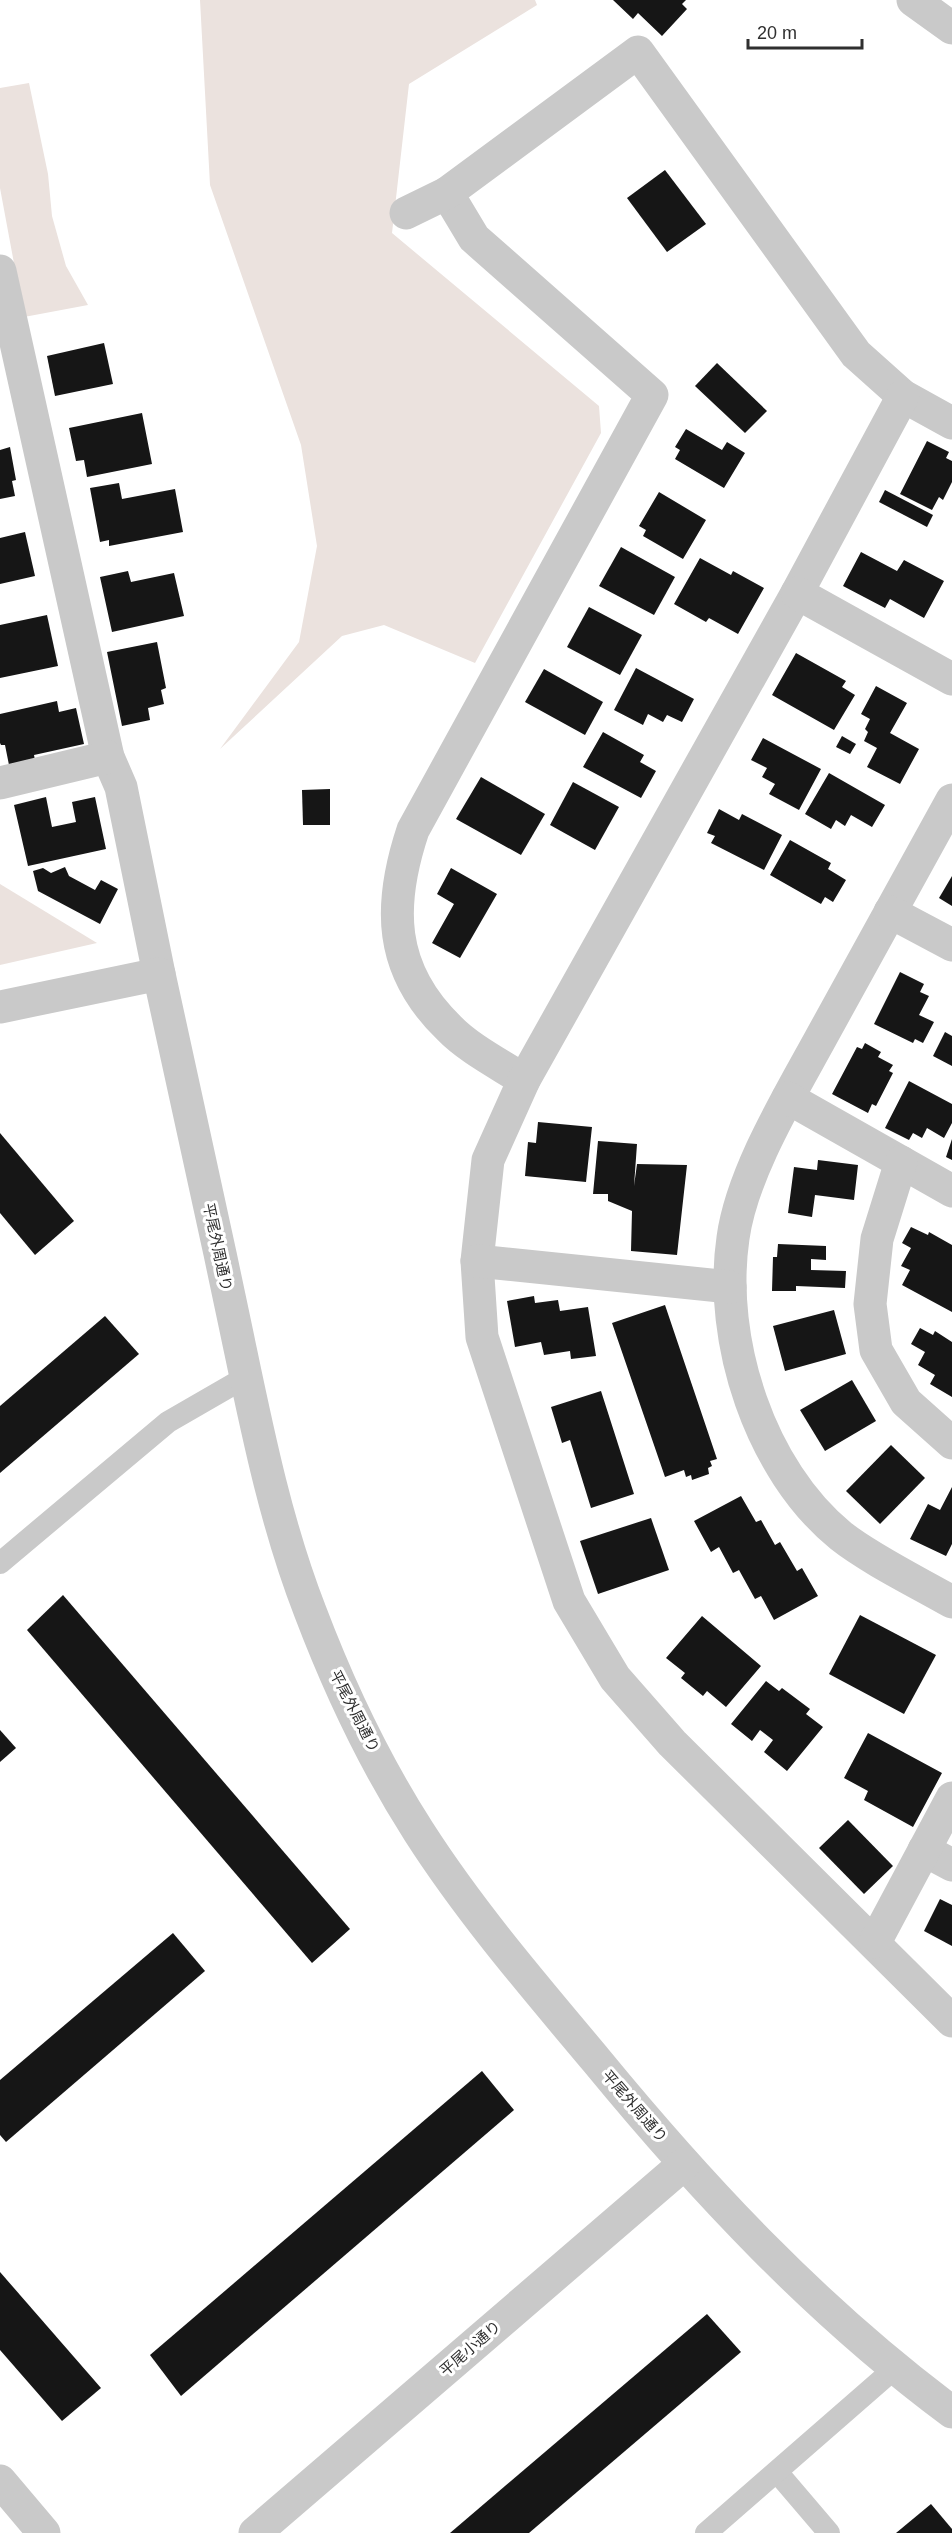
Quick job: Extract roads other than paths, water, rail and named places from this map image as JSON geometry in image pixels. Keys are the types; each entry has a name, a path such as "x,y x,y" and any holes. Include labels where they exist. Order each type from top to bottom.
{"street":[{"path":"913,0 952,28"},
{"path":"406,213 447,193 638,52 856,354 903,396 952,423"},
{"path":"447,193 474,238 652,395 413,830 400,868 396,910 402,951 413,982 449,1029 524,1080"},
{"name":"平尾外周通り","path":"0,271 108,757 121,787 246,1377 285,1538 308,1608 344,1694 418,1830 522,1972 684,2164 785,2271 894,2369 952,2412"},
{"path":"903,396 797,593 524,1080 488,1160 477,1261 482,1337 569,1600 615,1678 672,1743 952,2020"},
{"path":"797,593 952,679"},
{"path":"0,783 108,757"},
{"path":"952,800 788,1098 747,1186 733,1238 730,1287 737,1356 762,1428 793,1486 841,1536 952,1602"},
{"path":"890,912 952,945"},
{"path":"0,1007 159,974"},
{"path":"788,1098 952,1191"},
{"path":"901,1162 877,1239 870,1304 876,1350 906,1402 952,1443"},
{"path":"477,1261 730,1287"},
{"path":"874,1942 938,1857 952,1798"},
{"name":"平尾小通り","path":"255,2533 684,2164"},
{"path":"0,2481 44,2533"}],"lane":[{"path":"0,1563 168,1422 246,1377"},
{"path":"706,2533 894,2369"},
{"path":"777,2472 829,2533"}]}
